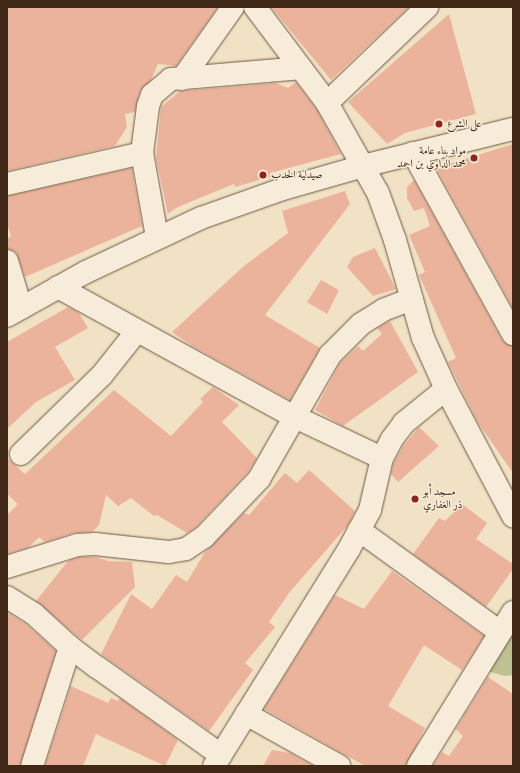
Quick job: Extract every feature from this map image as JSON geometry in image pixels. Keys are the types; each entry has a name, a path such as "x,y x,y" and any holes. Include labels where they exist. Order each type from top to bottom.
{"street":[{"path":"182,78 233,7"},
{"path":"255,7 328,103 378,193 395,240 423,338 446,389 513,516"},
{"path":"328,103 427,7"},
{"path":"157,237 148,198 142,153 148,106 152,95 171,79 301,68"},
{"path":"7,261 14,312 58,287 157,237 201,218 283,189 363,166 513,129"},
{"path":"7,184 142,153"},
{"path":"413,153 513,334"},
{"path":"58,287 334,438 382,458"},
{"path":"7,567 77,545 95,544 169,552 186,549 204,538 259,479 293,416 330,355 361,324 383,310 412,299"},
{"path":"21,454 102,375 137,331"},
{"path":"7,597 34,614 70,647 218,760 370,510 382,458 404,423 446,389"},
{"path":"359,530 500,632"},
{"path":"418,766 513,612"},
{"path":"32,766 70,647"},
{"path":"246,714 339,766"}],"green space":[{"path":"513,621 513,675 505,676 483,670"}],"building":[{"path":"7,7 218,7 176,66 158,64 151,80 140,91 135,112 125,114 127,127 115,146 7,171"},
{"path":"271,7 409,7 331,80"},
{"path":"449,14 476,114 405,133 387,144 348,102"},
{"path":"296,82 317,110 341,154 270,173 270,177 235,187 234,184 178,207 168,214 156,158 161,107 180,91 276,83 288,88"},
{"path":"513,144 513,308 436,168"},
{"path":"132,168 142,226 25,277 16,252 7,249 7,238 11,237 7,223 7,196"},
{"path":"414,180 502,340 513,346 513,473 477,421 448,362 456,358 419,275 425,272 409,235 430,226 424,208 414,211 407,198 407,187"},
{"path":"345,191 350,204 265,315 320,348 290,400 192,346 172,332 244,266 288,233 282,211"},
{"path":"375,248 396,289 373,296 347,267 353,257"},
{"path":"321,280 339,290 327,314 307,302"},
{"path":"68,307 79,313 88,328 55,347 75,380 36,402 7,429 7,342"},
{"path":"390,321 418,372 343,426 315,410 340,363 358,346 363,351 382,334 377,328"},
{"path":"213,387 239,405 222,422 257,458 249,471 196,527 187,533 157,515 154,516 131,498 118,506 106,495 99,525 92,532 73,533 45,542 39,537 29,547 7,554 7,515 18,504 7,494 7,458 25,474 114,390 171,436 203,402 200,399"},
{"path":"419,427 439,446 398,482 391,474 394,462 403,446"},
{"path":"309,470 355,511 348,525 289,593 269,622 275,627 245,663 253,670 209,731 101,654 131,594 152,609 176,575 187,582 205,552 244,513 249,515 285,473 297,483"},
{"path":"462,504 487,523 476,539 513,564 513,569 486,607 413,554 439,518 445,521"},
{"path":"79,557 95,557 108,561 132,562 135,587 82,640 36,601 68,561"},
{"path":"392,571 484,636 462,670 424,645 388,706 425,728 406,766 365,766 264,709 335,595 364,609"},
{"path":"7,612 26,624 56,651 20,766 7,766"},
{"path":"488,677 513,694 513,766 433,766 442,752 449,756 463,736 456,729"},
{"path":"71,686 108,703 111,698 118,701 120,698 178,740 165,766 96,734 83,766 45,766"},
{"path":"272,750 290,753 313,766 263,766"}],"place":[{"name":"على الشرع","path":"439,124"},
{"name":"مواد بناء عامة محمد الداوي بن احمد","path":"474,158"},
{"name":"صيدلية الحدب","path":"263,175"},
{"name":"مسجد أبو ذر الغفاري","path":"415,499"}]}
